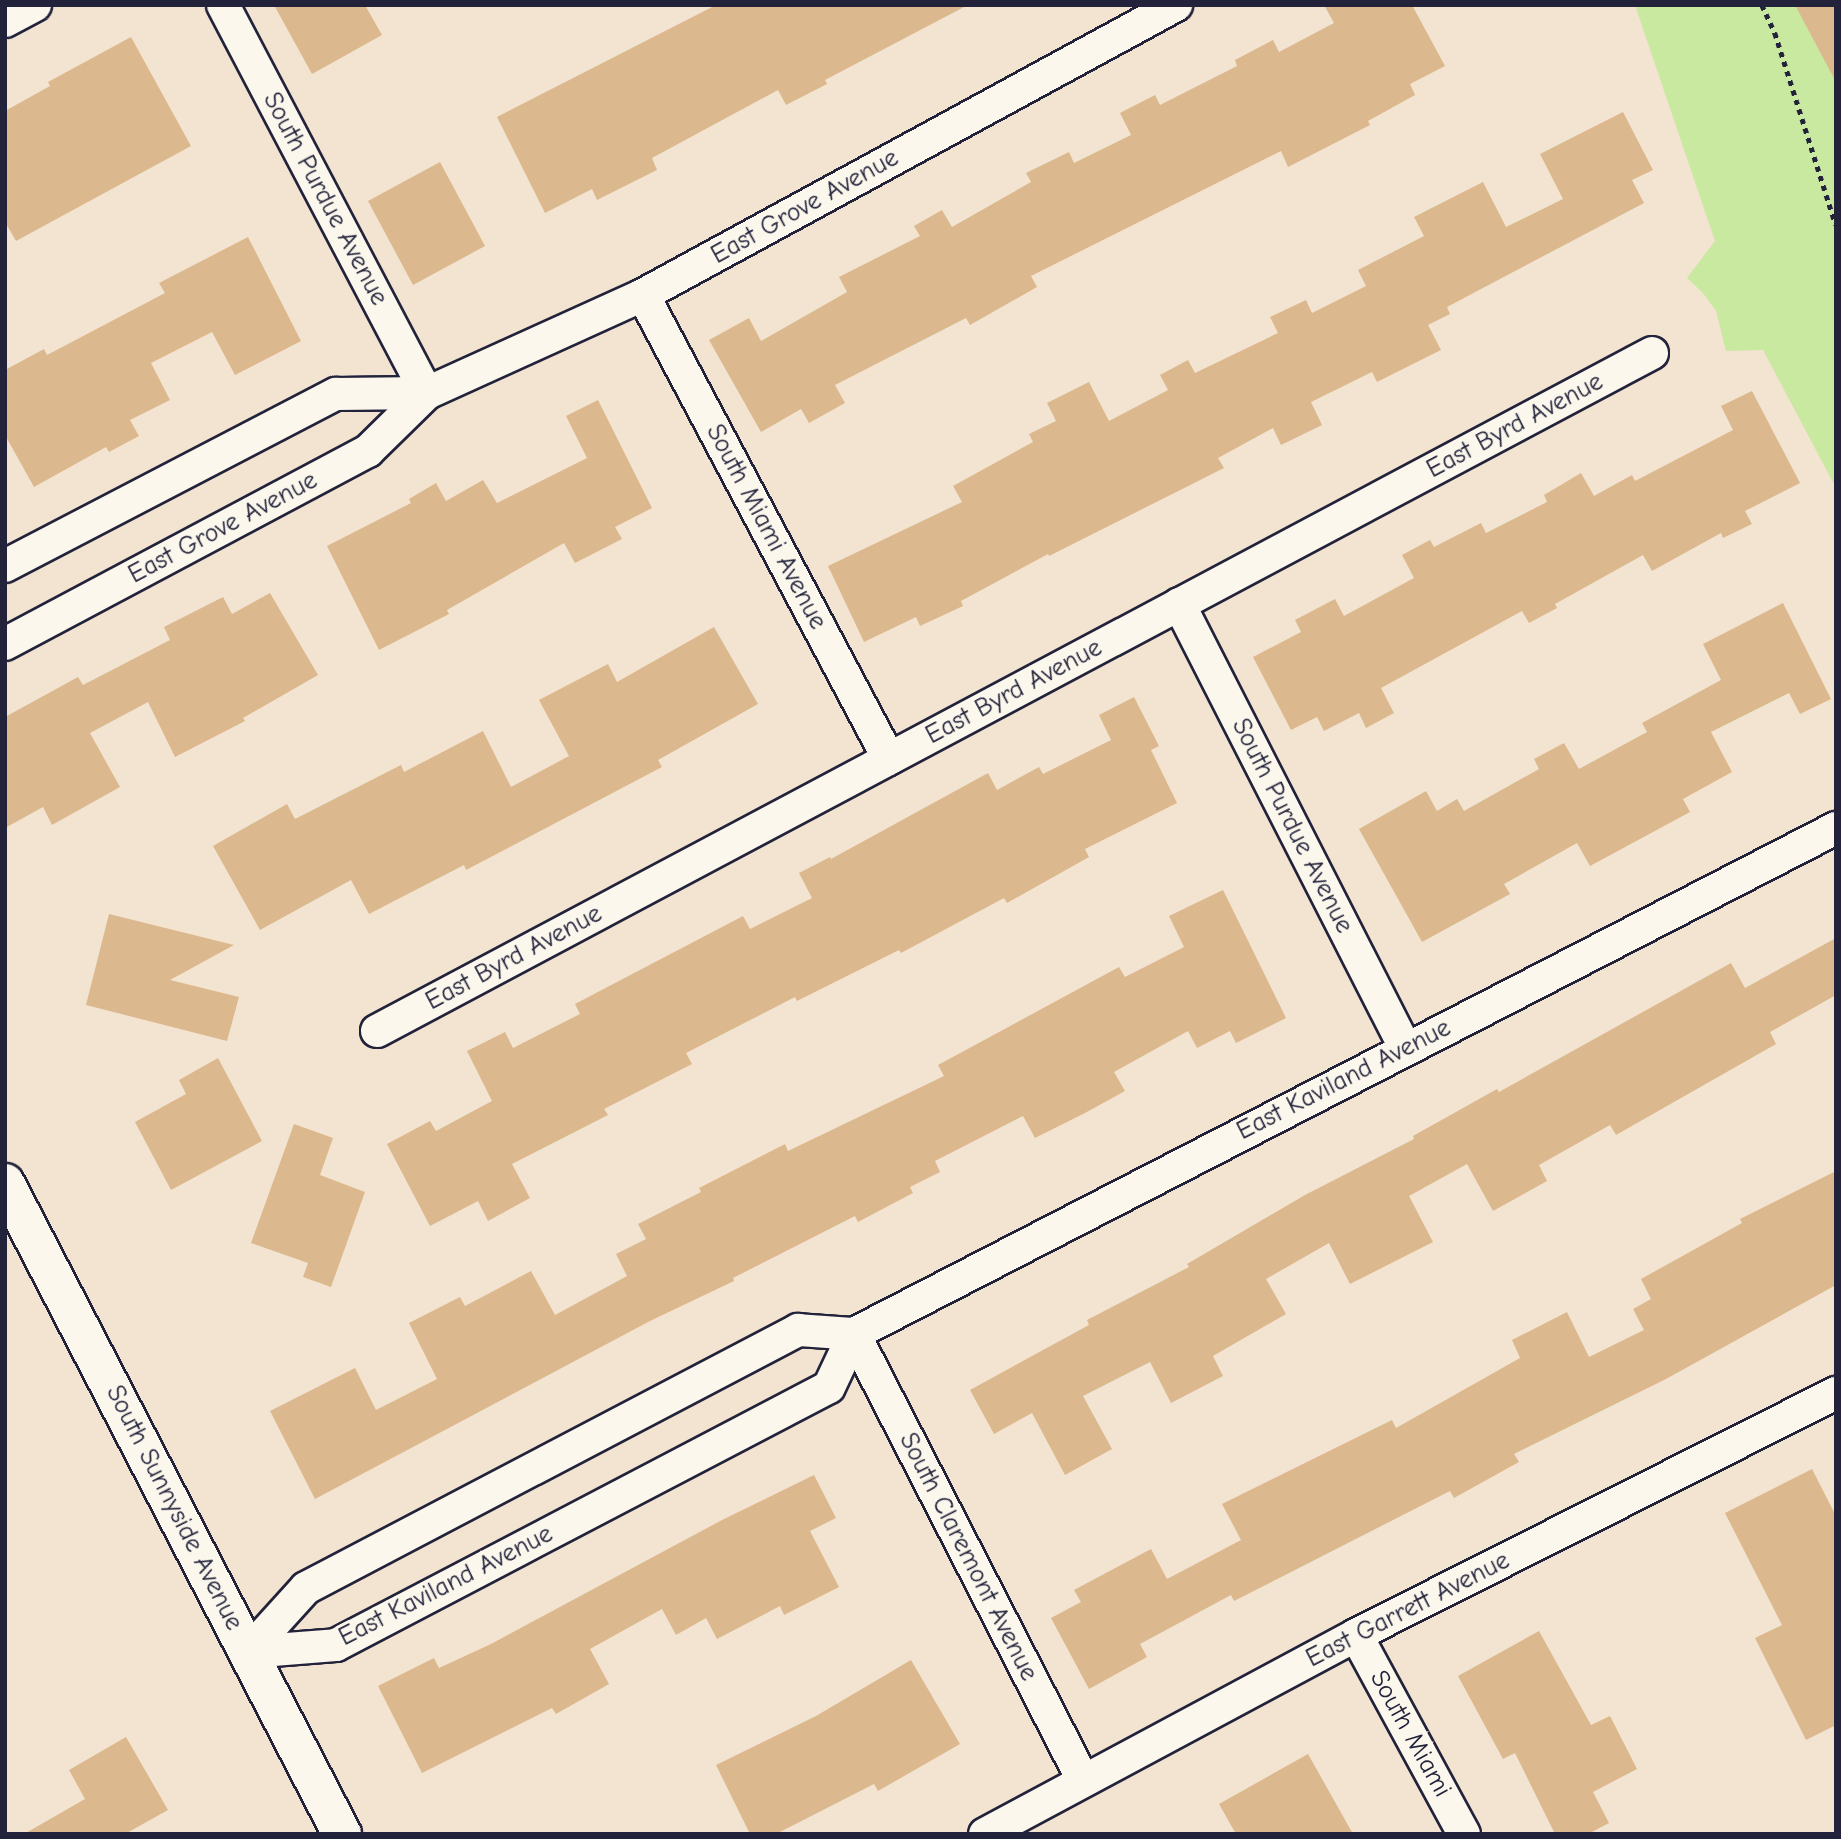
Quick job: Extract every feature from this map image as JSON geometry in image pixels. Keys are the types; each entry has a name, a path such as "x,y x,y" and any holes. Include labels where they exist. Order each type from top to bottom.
{"street":[{"path":"5,21 35,5"},
{"name":"South Purdue Avenue","path":"223,5 427,393"},
{"name":"East Grove Avenue","path":"5,644 368,451 427,393 643,295 1176,5"},
{"name":"South Miami Avenue","path":"643,295 889,759"},
{"name":"East Byrd Avenue","path":"377,1031 1652,353"},
{"name":"East Grove Avenue","path":"5,566 336,394 427,393"},
{"name":"South Purdue Avenue","path":"1179,604 1405,1047"},
{"name":"East Kaviland Avenue","path":"248,1652 336,1646 829,1387 854,1334 1405,1047 1836,828"},
{"name":"South Sunnyside Avenue","path":"5,1183 342,1834"},
{"path":"248,1652 306,1588 367,1555 798,1329 854,1334"},
{"name":"South Claremont Avenue","path":"854,1334 1083,1780"},
{"name":"East Garrett Avenue","path":"985,1834 1356,1635 1836,1393"},
{"name":"South Miami","path":"1356,1635 1464,1834"}],"path":[{"path":"1762,5 1775,33 1836,225"}],"green space":[{"path":"1635,5 1814,5 1836,69 1836,488 1763,350 1726,351 1716,311 1703,293 1687,278 1715,241"}],"building":[{"path":"274,5 365,5 382,35 312,74"},
{"path":"716,5 968,5 825,80 827,84 786,105 778,90 652,158 657,170 597,200 592,189 545,213 497,117"},
{"path":"1324,5 1412,5 1445,66 1410,84 1415,95 1368,121 1370,125 1288,167 1281,151 1031,276 1037,287 970,325 966,318 835,385 845,403 809,423 801,409 761,432 709,340 749,318 761,341 847,292 839,277 920,236 914,226 942,210 952,227 1031,182 1026,173 1069,152 1074,163 1131,135 1120,113 1155,95 1160,105 1237,66 1235,60 1273,40 1279,52 1334,23"},
{"path":"1795,5 1836,5 1836,82"},
{"path":"131,37 191,146 16,241 5,222 5,111 50,86 48,82"},
{"path":"1623,112 1653,170 1632,180 1644,203 1447,307 1450,314 1428,325 1441,350 1377,382 1372,372 1311,402 1322,425 1281,445 1273,428 1218,458 1224,468 1049,556 1048,554 961,601 963,606 920,626 916,617 864,642 828,566 962,502 953,486 1033,442 1029,434 1056,421 1047,403 1089,382 1109,421 1168,390 1160,375 1188,360 1195,373 1278,333 1270,317 1306,300 1312,313 1366,286 1358,270 1424,236 1414,217 1483,182 1506,227 1563,199 1540,154"},
{"path":"440,162 485,246 413,285 368,201"},
{"path":"248,237 301,341 235,375 212,332 151,363 170,400 130,420 139,436 109,452 106,447 34,487 5,435 5,370 44,349 47,355 165,293 159,283"},
{"path":"1752,391 1800,483 1745,511 1752,524 1723,538 1721,533 1652,571 1643,555 1555,604 1557,608 1529,623 1522,611 1381,688 1394,713 1366,728 1359,713 1324,731 1317,717 1291,730 1253,657 1301,632 1295,620 1335,599 1344,616 1414,578 1402,555 1430,540 1434,547 1481,523 1486,533 1547,502 1544,495 1581,473 1594,496 1632,475 1635,481 1733,430 1721,406"},
{"path":"598,400 652,508 615,527 622,539 575,563 564,543 447,610 449,614 379,650 327,546 411,503 409,499 436,483 446,501 483,480 497,503 587,458 566,416"},
{"path":"270,593 318,675 243,718 245,721 175,757 148,702 90,733 120,787 52,825 43,807 5,828 5,717 78,677 83,685 170,640 164,627 223,597 232,614"},
{"path":"1783,603 1831,699 1800,714 1789,693 1711,732 1732,772 1683,799 1690,812 1590,866 1577,843 1504,884 1510,894 1422,942 1359,829 1426,791 1437,811 1457,799 1464,811 1539,769 1534,759 1564,743 1579,769 1647,732 1642,723 1721,680 1703,644"},
{"path":"714,627 758,704 658,760 662,767 466,870 464,865 369,914 351,880 260,930 213,846 287,804 295,819 401,765 404,772 483,731 511,787 569,756 539,700 608,664 617,682"},
{"path":"1134,697 1159,746 1151,750 1177,803 1085,849 1089,857 1007,903 1004,898 901,953 899,950 797,1001 795,997 686,1053 692,1064 604,1109 608,1115 512,1164 530,1198 488,1221 478,1201 430,1226 387,1144 430,1121 436,1131 492,1101 467,1051 505,1032 513,1048 580,1014 575,1004 743,916 750,929 812,898 799,873 830,857 831,859 988,773 997,790 1039,767 1043,774 1111,740 1099,715"},
{"path":"1223,890 1286,1018 1236,1043 1230,1031 1197,1048 1188,1031 1114,1072 1125,1091 1085,1113 1035,1138 1023,1116 935,1161 940,1172 910,1187 913,1193 858,1222 855,1216 733,1278 734,1281 650,1321 315,1499 270,1411 355,1368 376,1410 437,1379 409,1323 460,1297 465,1306 531,1271 555,1315 627,1276 616,1254 646,1239 638,1224 701,1192 699,1188 785,1144 788,1151 944,1076 938,1065 1119,967 1125,977 1184,947 1169,916"},
{"path":"109,914 234,945 170,980 239,997 227,1041 86,1005"},
{"path":"1836,938 1836,995 1770,1032 1776,1044 1616,1135 1610,1125 1539,1165 1547,1181 1493,1211 1467,1164 1409,1196 1433,1242 1350,1284 1329,1243 1266,1279 1286,1314 1213,1356 1223,1376 1171,1403 1150,1362 1083,1396 1112,1449 1065,1475 1032,1413 994,1434 970,1390 1089,1325 1087,1320 1189,1267 1187,1264 1305,1195 1414,1139 1413,1136 1497,1089 1499,1092 1731,963 1745,988"},
{"path":"218,1058 262,1141 171,1190 135,1122 186,1094 179,1080"},
{"path":"294,1124 333,1138 320,1175 365,1192 331,1287 303,1277 308,1263 251,1243"},
{"path":"1836,1171 1836,1285 1666,1379 1514,1454 1519,1462 1454,1498 1450,1491 1234,1601 1231,1595 1140,1644 1147,1657 1089,1689 1051,1618 1081,1602 1074,1590 1151,1549 1167,1579 1241,1540 1222,1504 1392,1420 1396,1428 1520,1358 1512,1340 1567,1312 1589,1357 1644,1330 1633,1309 1651,1299 1641,1279 1742,1223 1740,1219"},
{"path":"1812,1469 1836,1516 1836,1725 1806,1740 1755,1638 1782,1625 1725,1513"},
{"path":"814,1475 836,1518 810,1531 839,1587 784,1615 780,1606 717,1639 706,1618 676,1635 662,1609 590,1649 609,1684 556,1714 552,1708 422,1773 378,1686 434,1658 439,1668 491,1644 722,1520"},
{"path":"1539,1631 1591,1725 1610,1716 1637,1769 1593,1792 1609,1823 1588,1834 1555,1834 1515,1753 1503,1759 1458,1676"},
{"path":"911,1660 960,1744 878,1791 874,1784 776,1834 750,1834 716,1765 816,1716"},
{"path":"126,1737 168,1810 125,1834 24,1834 85,1799 69,1770"},
{"path":"1308,1754 1353,1834 1236,1834 1219,1804"}]}
